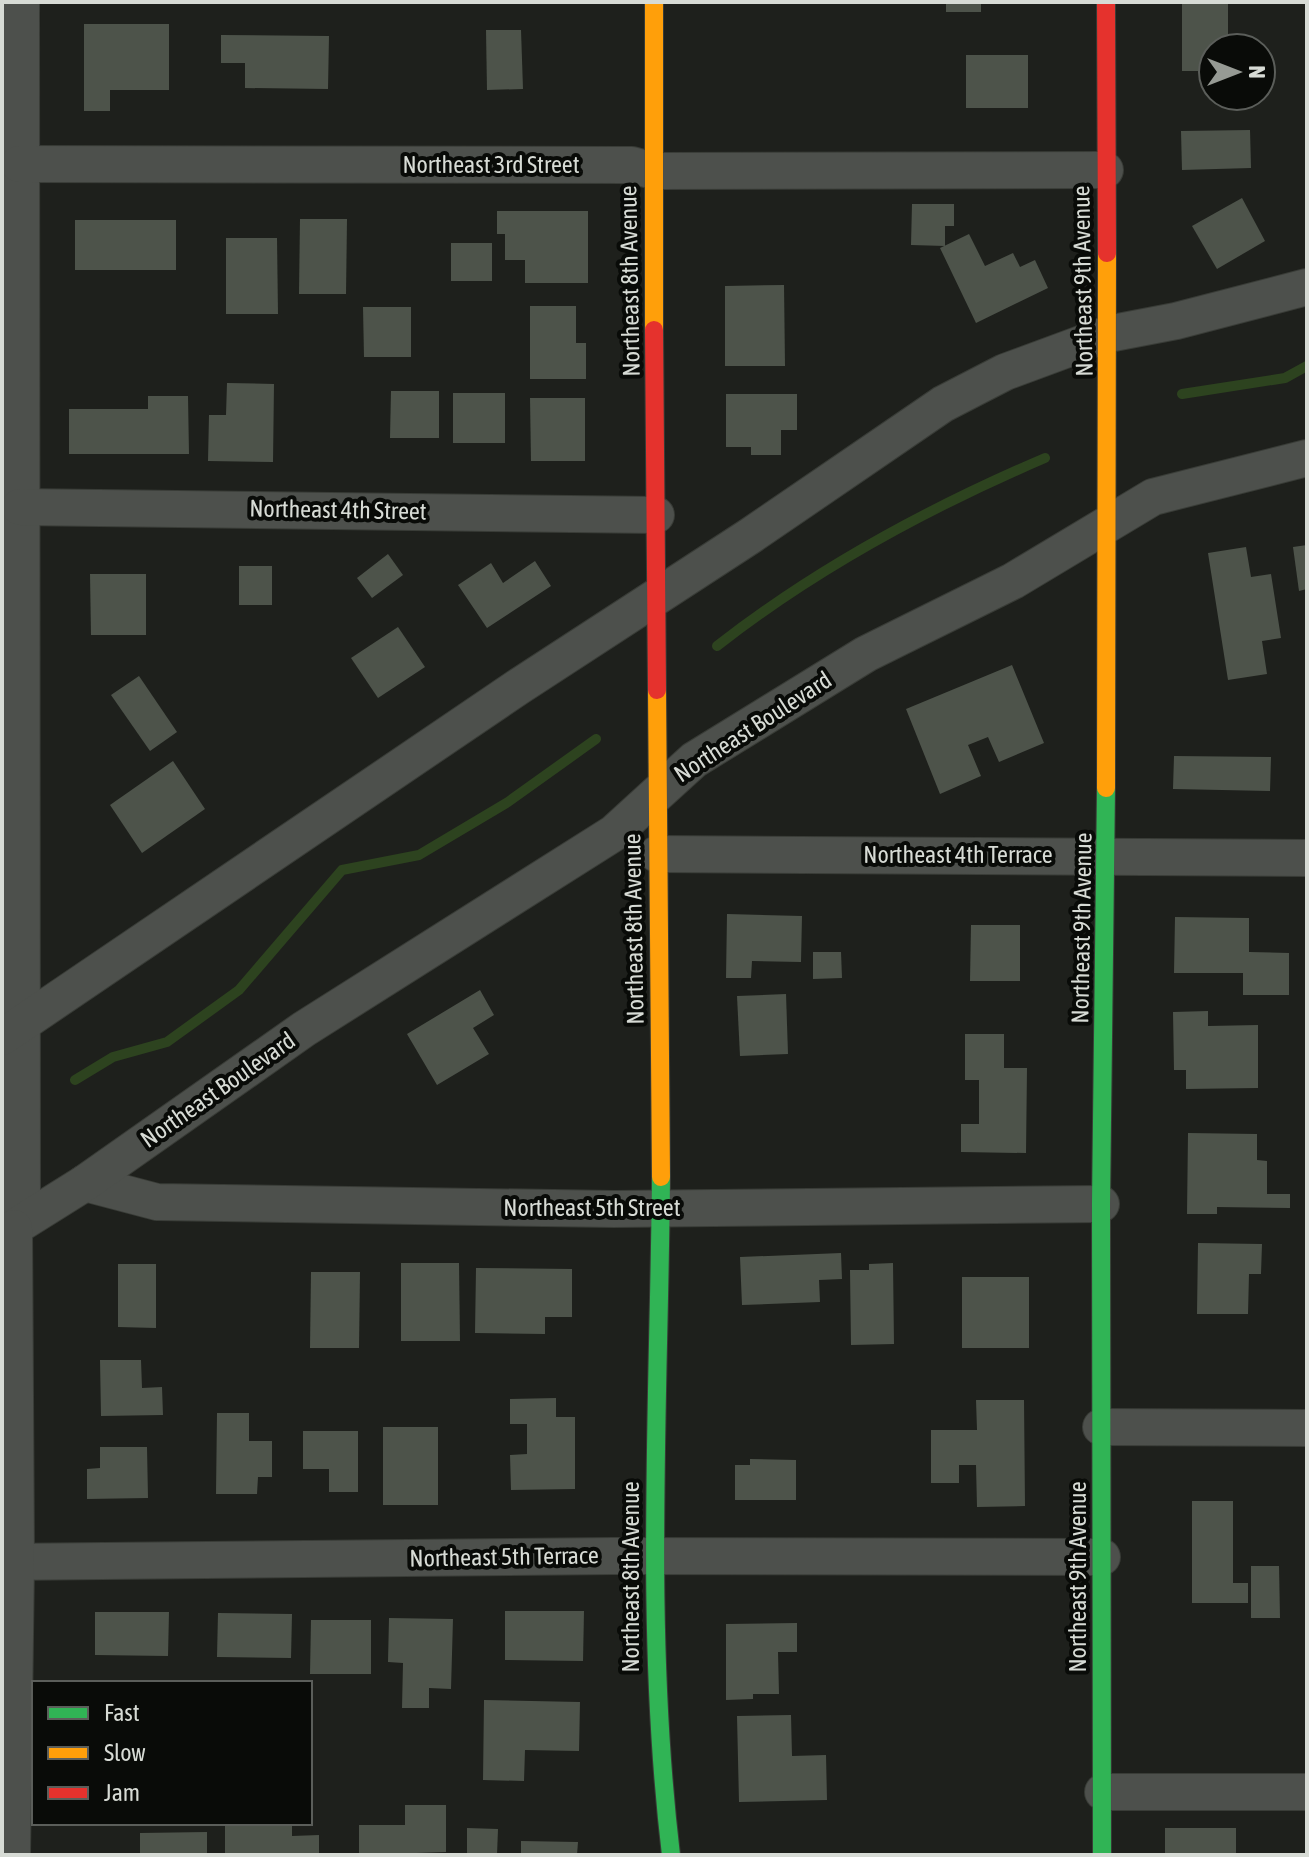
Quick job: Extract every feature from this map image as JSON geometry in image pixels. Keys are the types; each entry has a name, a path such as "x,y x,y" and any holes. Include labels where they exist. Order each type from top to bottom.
{"street":[{"path":"12,1855 9,1562 13,1228 10,850 20,507 21,2"},
{"name":"Northeast 8th Avenue","path":"654,2 660,1209 654,1691 659,1776 671,1855"},
{"name":"Northeast 9th Avenue","path":"1102,1855 1101,1204 1109,524 1106,2"},
{"name":"Northeast 3rd Street","path":"19,164 632,165 653,171 1105,170"},
{"path":"11,1031 943,404 1005,372 1108,334 1176,321 1307,287"},
{"name":"Northeast Boulevard","path":"13,1228 85,1183 304,1029 614,833 694,760 866,654 1013,581 1153,497 1307,458"},
{"name":"Northeast 4th Street","path":"20,507 656,515"},
{"name":"Northeast 4th Terrace","path":"657,854 1307,858"},
{"name":"Northeast 5th Street","path":"85,1183 157,1202 660,1209 1101,1204"},
{"path":"1101,1427 1307,1428"},
{"name":"Northeast 5th Terrace","path":"9,1562 654,1556 1102,1557"},
{"path":"1103,1792 1307,1792"}],"building":[{"path":"946,2 981,2 981,12 946,12"},
{"path":"1182,2 1228,2 1228,32 1197,32 1197,71 1182,71"},
{"path":"84,24 169,24 169,90 110,90 110,111 84,111"},
{"path":"486,30 521,30 523,89 487,90"},
{"path":"221,35 329,36 328,89 245,88 245,63 221,63"},
{"path":"966,55 1028,55 1028,108 966,108"},
{"path":"1250,130 1251,168 1182,170 1181,131"},
{"path":"1242,198 1265,241 1217,269 1192,226"},
{"path":"912,204 954,204 954,226 945,226 945,246 911,245"},
{"path":"497,211 588,211 588,283 525,283 525,260 505,260 505,234 497,234"},
{"path":"300,219 347,219 346,294 299,294"},
{"path":"75,220 176,220 176,270 75,270"},
{"path":"969,234 985,266 1013,253 1020,267 1035,260 1048,288 976,323 940,248"},
{"path":"226,238 277,238 278,314 226,314"},
{"path":"451,243 492,243 492,281 451,281"},
{"path":"784,285 785,366 725,366 725,286"},
{"path":"530,306 576,306 576,343 586,343 586,379 530,379"},
{"path":"363,307 411,307 411,357 364,357"},
{"path":"227,383 274,384 273,462 208,461 209,415 226,415"},
{"path":"391,391 439,391 439,438 390,438"},
{"path":"453,393 505,393 505,443 453,443"},
{"path":"726,394 797,394 797,430 781,430 781,455 751,455 751,447 726,447"},
{"path":"148,396 188,396 189,454 69,454 69,409 148,409"},
{"path":"530,398 585,398 585,461 531,461"},
{"path":"1307,545 1307,589 1299,591 1293,547"},
{"path":"1246,547 1251,577 1271,574 1281,638 1262,641 1267,674 1228,680 1208,553"},
{"path":"388,554 403,575 372,598 357,578"},
{"path":"535,561 551,586 487,628 458,585 491,563 503,583"},
{"path":"239,566 272,566 272,605 239,605"},
{"path":"90,574 146,574 146,635 91,635"},
{"path":"398,627 425,667 378,698 351,658"},
{"path":"1012,665 1044,743 999,762 988,737 968,745 981,776 940,794 906,709"},
{"path":"139,676 177,732 150,751 111,695"},
{"path":"1174,756 1271,757 1270,791 1173,789"},
{"path":"173,761 205,809 142,853 110,805"},
{"path":"727,914 802,916 801,962 752,961 751,978 726,978"},
{"path":"1175,917 1249,918 1249,952 1289,953 1289,995 1243,995 1243,973 1174,973"},
{"path":"971,925 1020,925 1020,981 970,981"},
{"path":"813,952 841,952 842,978 813,979"},
{"path":"480,990 494,1015 473,1028 489,1054 437,1085 407,1034"},
{"path":"786,994 788,1054 740,1056 737,996"},
{"path":"1208,1011 1208,1026 1258,1025 1258,1088 1186,1089 1186,1070 1174,1070 1173,1012"},
{"path":"965,1034 1004,1034 1004,1068 1027,1068 1026,1153 961,1152 961,1124 979,1124 979,1080 965,1080"},
{"path":"1188,1133 1257,1134 1257,1160 1267,1161 1267,1194 1290,1194 1290,1208 1217,1207 1217,1214 1187,1214"},
{"path":"1198,1243 1262,1244 1261,1274 1249,1274 1248,1314 1197,1314"},
{"path":"841,1253 842,1279 819,1280 820,1302 742,1305 740,1257"},
{"path":"401,1263 459,1263 460,1341 401,1341"},
{"path":"893,1263 894,1344 851,1345 850,1270 869,1270 869,1264"},
{"path":"118,1264 156,1264 156,1328 118,1327"},
{"path":"476,1268 572,1269 572,1317 545,1317 545,1334 475,1333"},
{"path":"311,1272 360,1272 359,1348 310,1348"},
{"path":"962,1277 1029,1277 1029,1348 962,1348"},
{"path":"100,1360 141,1360 142,1388 162,1387 163,1415 101,1416"},
{"path":"556,1398 556,1417 575,1417 575,1489 511,1490 510,1455 527,1454 527,1424 510,1424 510,1399"},
{"path":"976,1400 1024,1400 1025,1506 977,1507 976,1465 959,1465 959,1483 931,1483 931,1430 977,1430"},
{"path":"217,1413 249,1413 249,1441 272,1441 272,1477 258,1477 257,1494 216,1494"},
{"path":"383,1427 438,1427 438,1505 383,1505"},
{"path":"303,1431 358,1431 358,1492 329,1492 329,1469 303,1469"},
{"path":"100,1447 147,1447 148,1498 87,1499 87,1469 100,1468"},
{"path":"750,1459 796,1460 796,1500 735,1500 735,1465 750,1465"},
{"path":"1192,1501 1233,1501 1233,1583 1248,1583 1248,1603 1192,1603"},
{"path":"1251,1566 1279,1566 1280,1618 1251,1618"},
{"path":"505,1611 584,1611 583,1661 505,1660"},
{"path":"95,1612 169,1612 168,1656 95,1655"},
{"path":"218,1613 292,1614 291,1658 217,1657"},
{"path":"389,1618 453,1619 451,1689 429,1688 429,1708 402,1708 403,1663 388,1662"},
{"path":"311,1620 371,1620 371,1674 310,1674"},
{"path":"797,1623 797,1652 778,1652 779,1694 753,1694 753,1699 726,1700 726,1624"},
{"path":"484,1700 580,1702 579,1751 525,1750 524,1781 483,1780"},
{"path":"791,1715 792,1756 826,1755 827,1800 739,1802 737,1716"},
{"path":"405,1805 446,1805 446,1852 359,1855 359,1825 405,1825"},
{"path":"225,1825 292,1825 292,1836 319,1835 319,1855 225,1855"},
{"path":"467,1828 498,1829 497,1855 467,1855"},
{"path":"1165,1828 1236,1828 1236,1855 1165,1855"},
{"path":"207,1832 207,1855 140,1855 140,1833"},
{"path":"521,1841 578,1842 577,1855 521,1855"}],"waterway":[{"path":"1182,394 1285,378 1307,366"},
{"path":"717,646 794,590 875,541 959,497 1045,458"},
{"path":"75,1080 113,1057 167,1042 239,990 342,870 419,855 508,802 596,739"}],"traffic: fast":[{"path":"1102,1855 1101,1204 1106,788"},
{"path":"661,1177 655,1601 663,1770 671,1855"}],"traffic: slow":[{"path":"654,2 654,330"},
{"path":"1106,788 1107,253"},
{"path":"657,690 661,1177"}],"traffic: jam":[{"path":"1106,2 1107,253"},
{"path":"654,330 657,690"}]}
